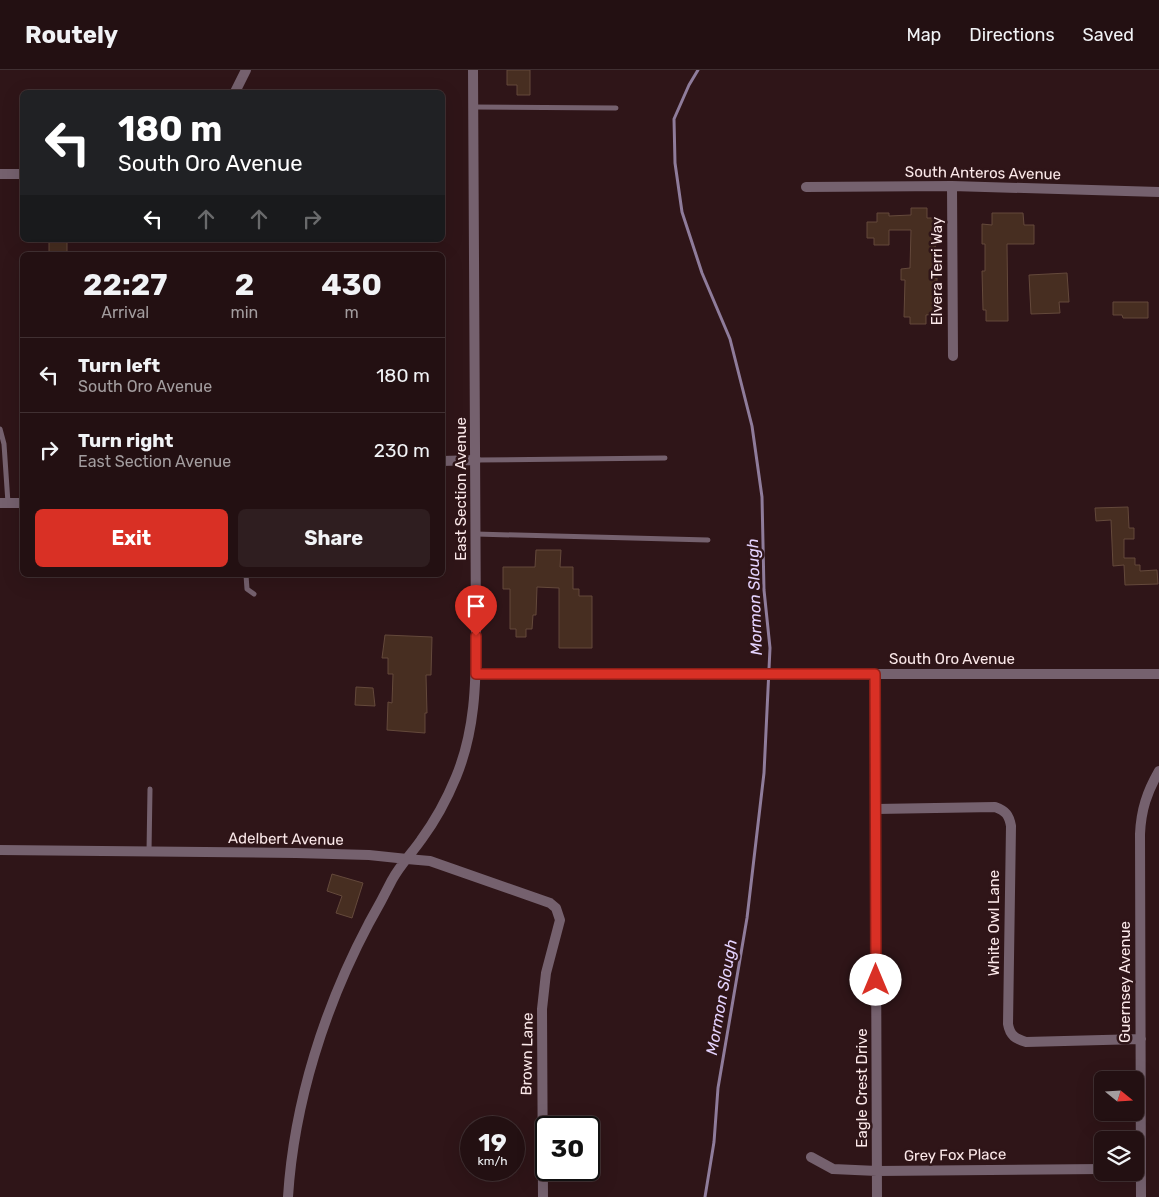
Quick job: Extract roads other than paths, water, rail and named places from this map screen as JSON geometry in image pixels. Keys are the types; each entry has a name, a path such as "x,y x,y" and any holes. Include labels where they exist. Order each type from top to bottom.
{"street":[{"path":"236,90 246,70"},
{"name":"East Section Avenue","path":"288,1197 293,1150 305,1094 324,1025 345,972 392,880 422,838 445,801 467,747 474,708 476,674 476,460 473,70"},
{"path":"0,174 20,174"},
{"name":"South Anteros Avenue","path":"806,187 952,186 1159,192"},
{"name":"Elvera Terri Way","path":"952,186 953,356"},
{"path":"445,461 476,460"},
{"path":"4,503 20,503"},
{"name":"South Oro Avenue","path":"476,674 1159,674"},
{"name":"Eagle Crest Drive","path":"875,674 877,1197"},
{"name":"Guernsey Avenue","path":"1139,1131 1141,818 1146,797 1159,771"},
{"name":"White Owl Lane","path":"876,809 996,807 1003,809 1009,816 1011,826 1008,1024 1010,1033 1016,1039 1026,1042 1140,1039"},
{"name":"Adelbert Avenue","path":"0,850 350,854 430,861 547,901 559,913"},
{"name":"Brown Lane","path":"543,1197 542,1009 546,973 560,924 559,913"},
{"name":"Grey Fox Place","path":"811,1157 833,1169 877,1171 1094,1169"},
{"name":"Guernsey Avenue","path":"1139,1181 1141,1197"}],"lane":[{"path":"474,107 616,108"},
{"path":"0,429 4,444 4,503"},
{"path":"476,460 665,458"},
{"path":"476,534 708,540"},
{"path":"246,577 247,589 254,594"},
{"path":"149,852 150,789"}],"waterway":[{"name":"Mormon Slough","path":"698,70 674,119 675,163 682,212 702,273 730,339 752,426 762,497 764,590 770,648 764,773 747,918 718,1088 714,1142 705,1197"}]}
